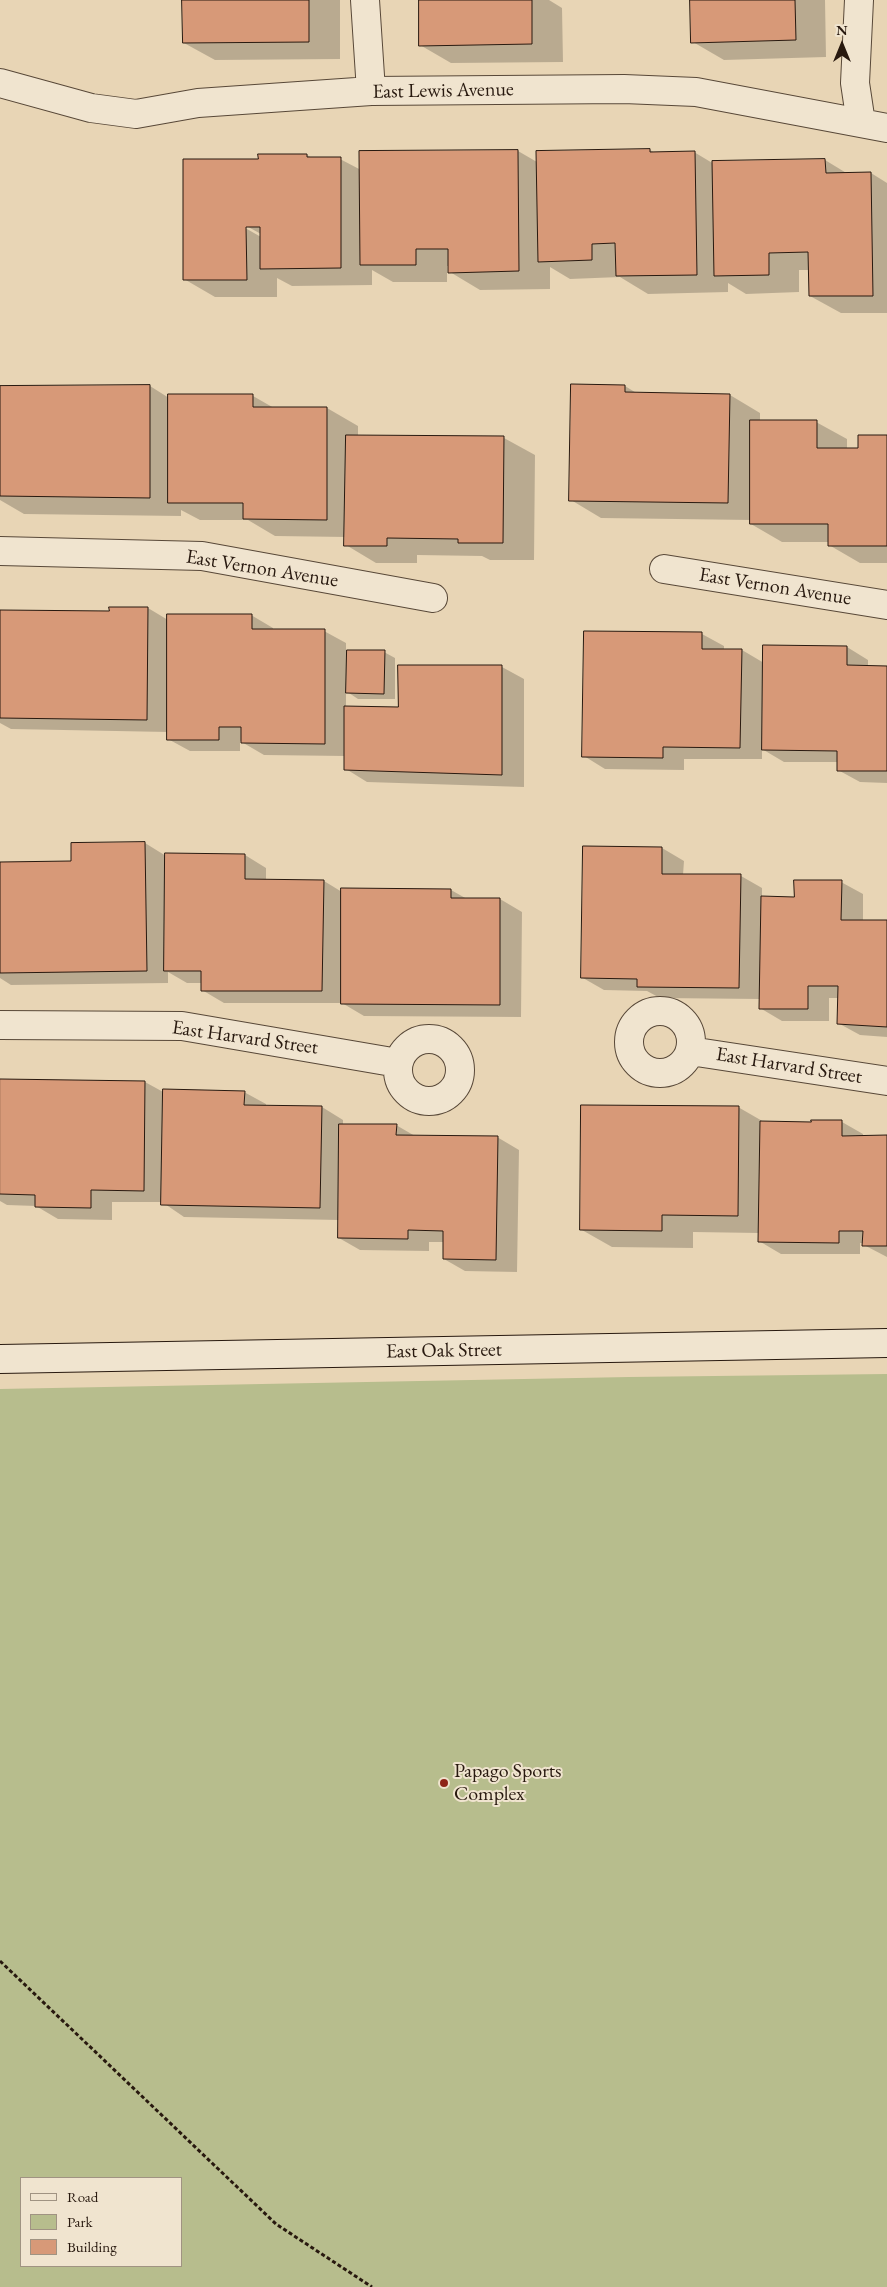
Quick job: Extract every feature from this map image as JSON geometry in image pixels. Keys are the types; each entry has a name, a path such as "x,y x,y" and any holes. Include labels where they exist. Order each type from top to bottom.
{"street":[{"path":"365,0 371,91"},
{"path":"860,0 855,83 874,126"},
{"name":"East Lewis Avenue","path":"0,83 91,108 136,114 198,103 371,91 624,88 696,92 874,126"},
{"name":"East Vernon Avenue","path":"0,551 202,556 433,598"},
{"name":"East Vernon Avenue","path":"664,569 887,605"},
{"name":"East Harvard Street","path":"0,1025 182,1026 398,1063"},
{"name":"East Harvard Street","path":"690,1051 887,1080"},
{"name":"East Oak Street","path":"0,1359 887,1343"}],"path":[{"path":"0,1961 276,2224 372,2287"}],"green space":[{"name":"Papago Sports Complex","path":"887,1374 887,2287 0,2287 0,1389"}],"building":[{"path":"182,0 309,0 309,42 183,43"},
{"path":"419,0 532,0 532,44 419,46"},
{"path":"690,0 795,0 796,40 691,43"},
{"path":"650,149 650,152 695,151 697,275 616,276 615,243 592,244 592,260 538,262 536,151"},
{"path":"518,150 519,271 448,273 448,249 416,249 416,265 360,265 359,151"},
{"path":"258,154 307,154 307,157 341,157 341,268 260,269 260,227 246,227 247,280 183,280 183,159 258,159"},
{"path":"825,159 826,173 871,172 873,296 809,296 808,252 769,253 769,275 714,276 712,161"},
{"path":"571,384 625,385 625,392 730,394 728,503 569,501"},
{"path":"150,385 150,498 0,496 0,386"},
{"path":"168,394 253,394 253,407 327,407 327,520 243,519 243,503 168,503"},
{"path":"750,420 817,420 817,448 858,448 858,435 887,435 887,546 828,546 828,524 750,524"},
{"path":"346,435 504,436 503,543 458,543 458,539 387,538 387,546 344,546"},
{"path":"109,607 148,607 147,720 0,718 0,610 109,611"},
{"path":"167,614 252,614 252,629 325,629 325,744 241,743 241,727 219,727 219,740 167,740"},
{"path":"584,631 702,632 702,649 742,649 740,748 663,747 663,758 582,757"},
{"path":"763,645 847,646 847,665 887,666 887,771 837,771 837,751 762,750"},
{"path":"347,650 385,650 384,694 346,693"},
{"path":"398,665 502,665 502,775 344,770 344,706 398,707"},
{"path":"145,842 147,971 0,973 0,862 71,861 71,843"},
{"path":"583,846 662,847 662,874 741,874 739,988 637,987 637,979 581,978"},
{"path":"165,853 245,854 245,879 324,880 322,991 201,991 201,971 164,971"},
{"path":"794,880 842,880 841,920 887,920 887,1027 837,1024 838,986 808,986 808,1009 759,1009 761,896 794,897"},
{"path":"341,888 451,889 451,898 500,898 500,1005 341,1004"},
{"path":"0,1079 145,1081 144,1191 91,1190 91,1208 35,1207 35,1195 0,1194"},
{"path":"163,1089 245,1091 244,1105 322,1106 320,1208 161,1205"},
{"path":"581,1105 739,1106 738,1216 662,1215 662,1231 580,1230"},
{"path":"811,1120 842,1120 842,1136 887,1135 887,1246 862,1246 863,1231 839,1231 839,1243 758,1242 760,1121 811,1122"},
{"path":"339,1124 397,1124 396,1135 498,1136 496,1260 443,1259 443,1231 408,1230 408,1239 338,1238"}],"place":[{"name":"Papago Sports Complex","path":"444,1783"}]}
